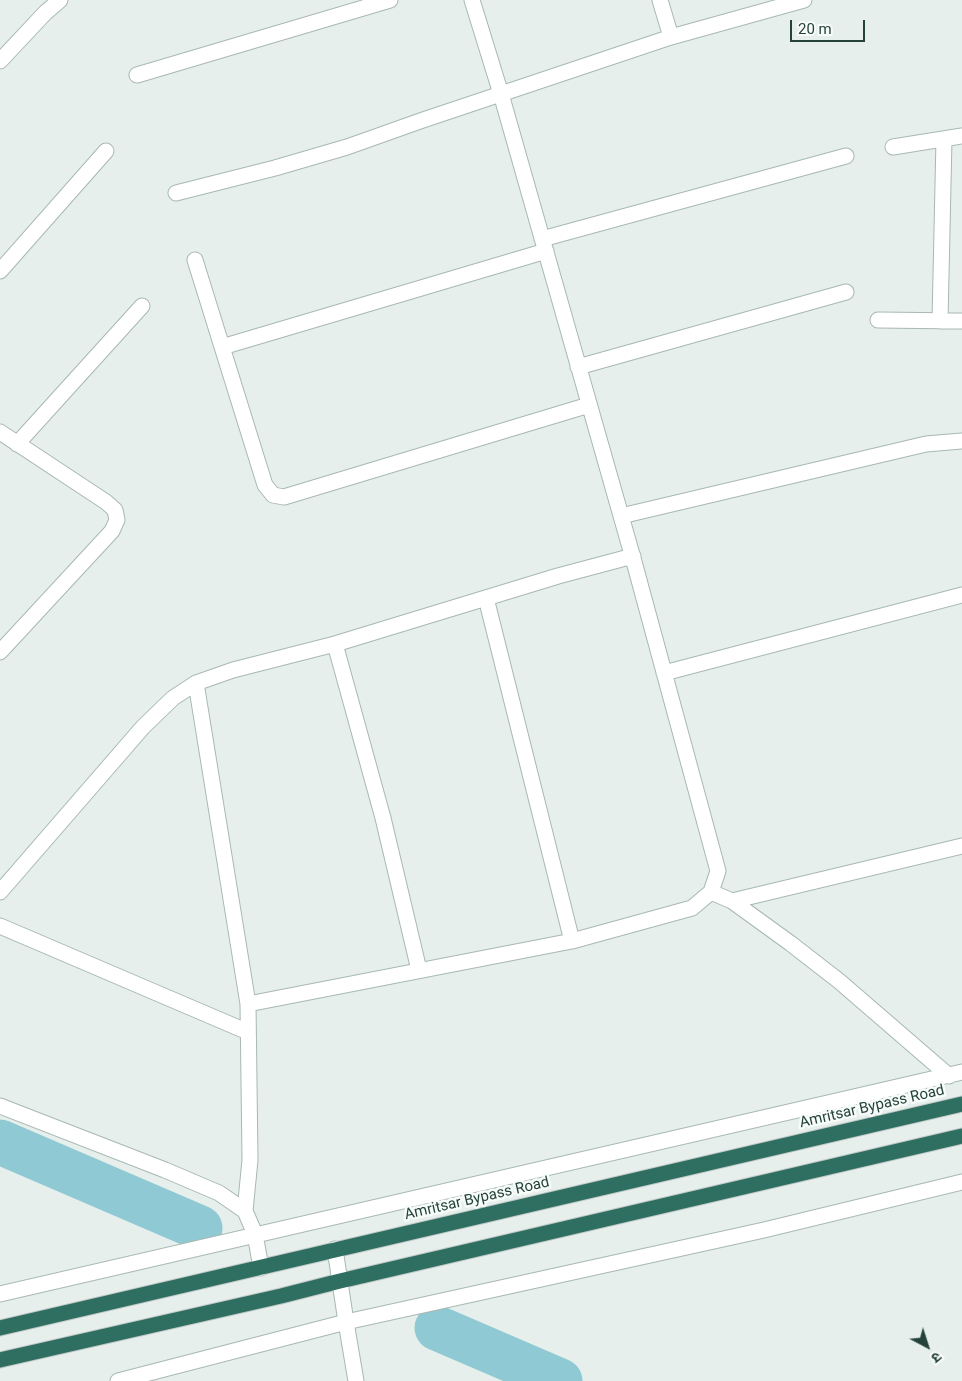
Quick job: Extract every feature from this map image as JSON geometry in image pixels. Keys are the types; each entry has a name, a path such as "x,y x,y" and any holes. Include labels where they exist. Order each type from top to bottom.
{"highway":[{"name":"Amritsar Bypass Road","path":"0,1328 962,1104"},
{"path":"0,1360 962,1136"}],"street":[{"path":"0,61 60,0"},
{"path":"137,75 390,0"},
{"path":"248,1004 572,941 692,908 711,892 718,871 633,558 501,94 472,0"},
{"path":"660,0 670,37"},
{"path":"176,192 276,168 347,147 670,37 804,0"},
{"path":"893,147 962,136"},
{"path":"940,321 944,139"},
{"path":"0,271 106,151"},
{"path":"222,347 544,245 846,156"},
{"path":"195,260 265,485 274,495 284,497 589,405"},
{"path":"578,367 846,292"},
{"path":"17,444 142,306"},
{"path":"878,320 962,321"},
{"path":"0,432 106,502 115,510 117,520 112,531 0,652"},
{"path":"621,516 926,444 962,441"},
{"path":"0,892 143,727 173,698 196,684 233,670 335,644 624,558 633,556 633,558"},
{"path":"664,673 962,595"},
{"path":"486,598 572,941"},
{"path":"335,644 383,818 419,970"},
{"path":"196,684 248,1004 250,1160 245,1211 255,1234 260,1268"},
{"path":"732,901 962,846"},
{"path":"711,892 732,901 790,943 955,1074"},
{"path":"0,926 248,1032"},
{"path":"0,1294 955,1074"},
{"path":"0,1106 205,1186 245,1211"},
{"path":"118,1381 346,1322 764,1230 962,1182"},
{"path":"335,1249 356,1381"}],"waterway":[{"path":"0,1142 200,1228"},
{"path":"437,1328 560,1381"}]}
